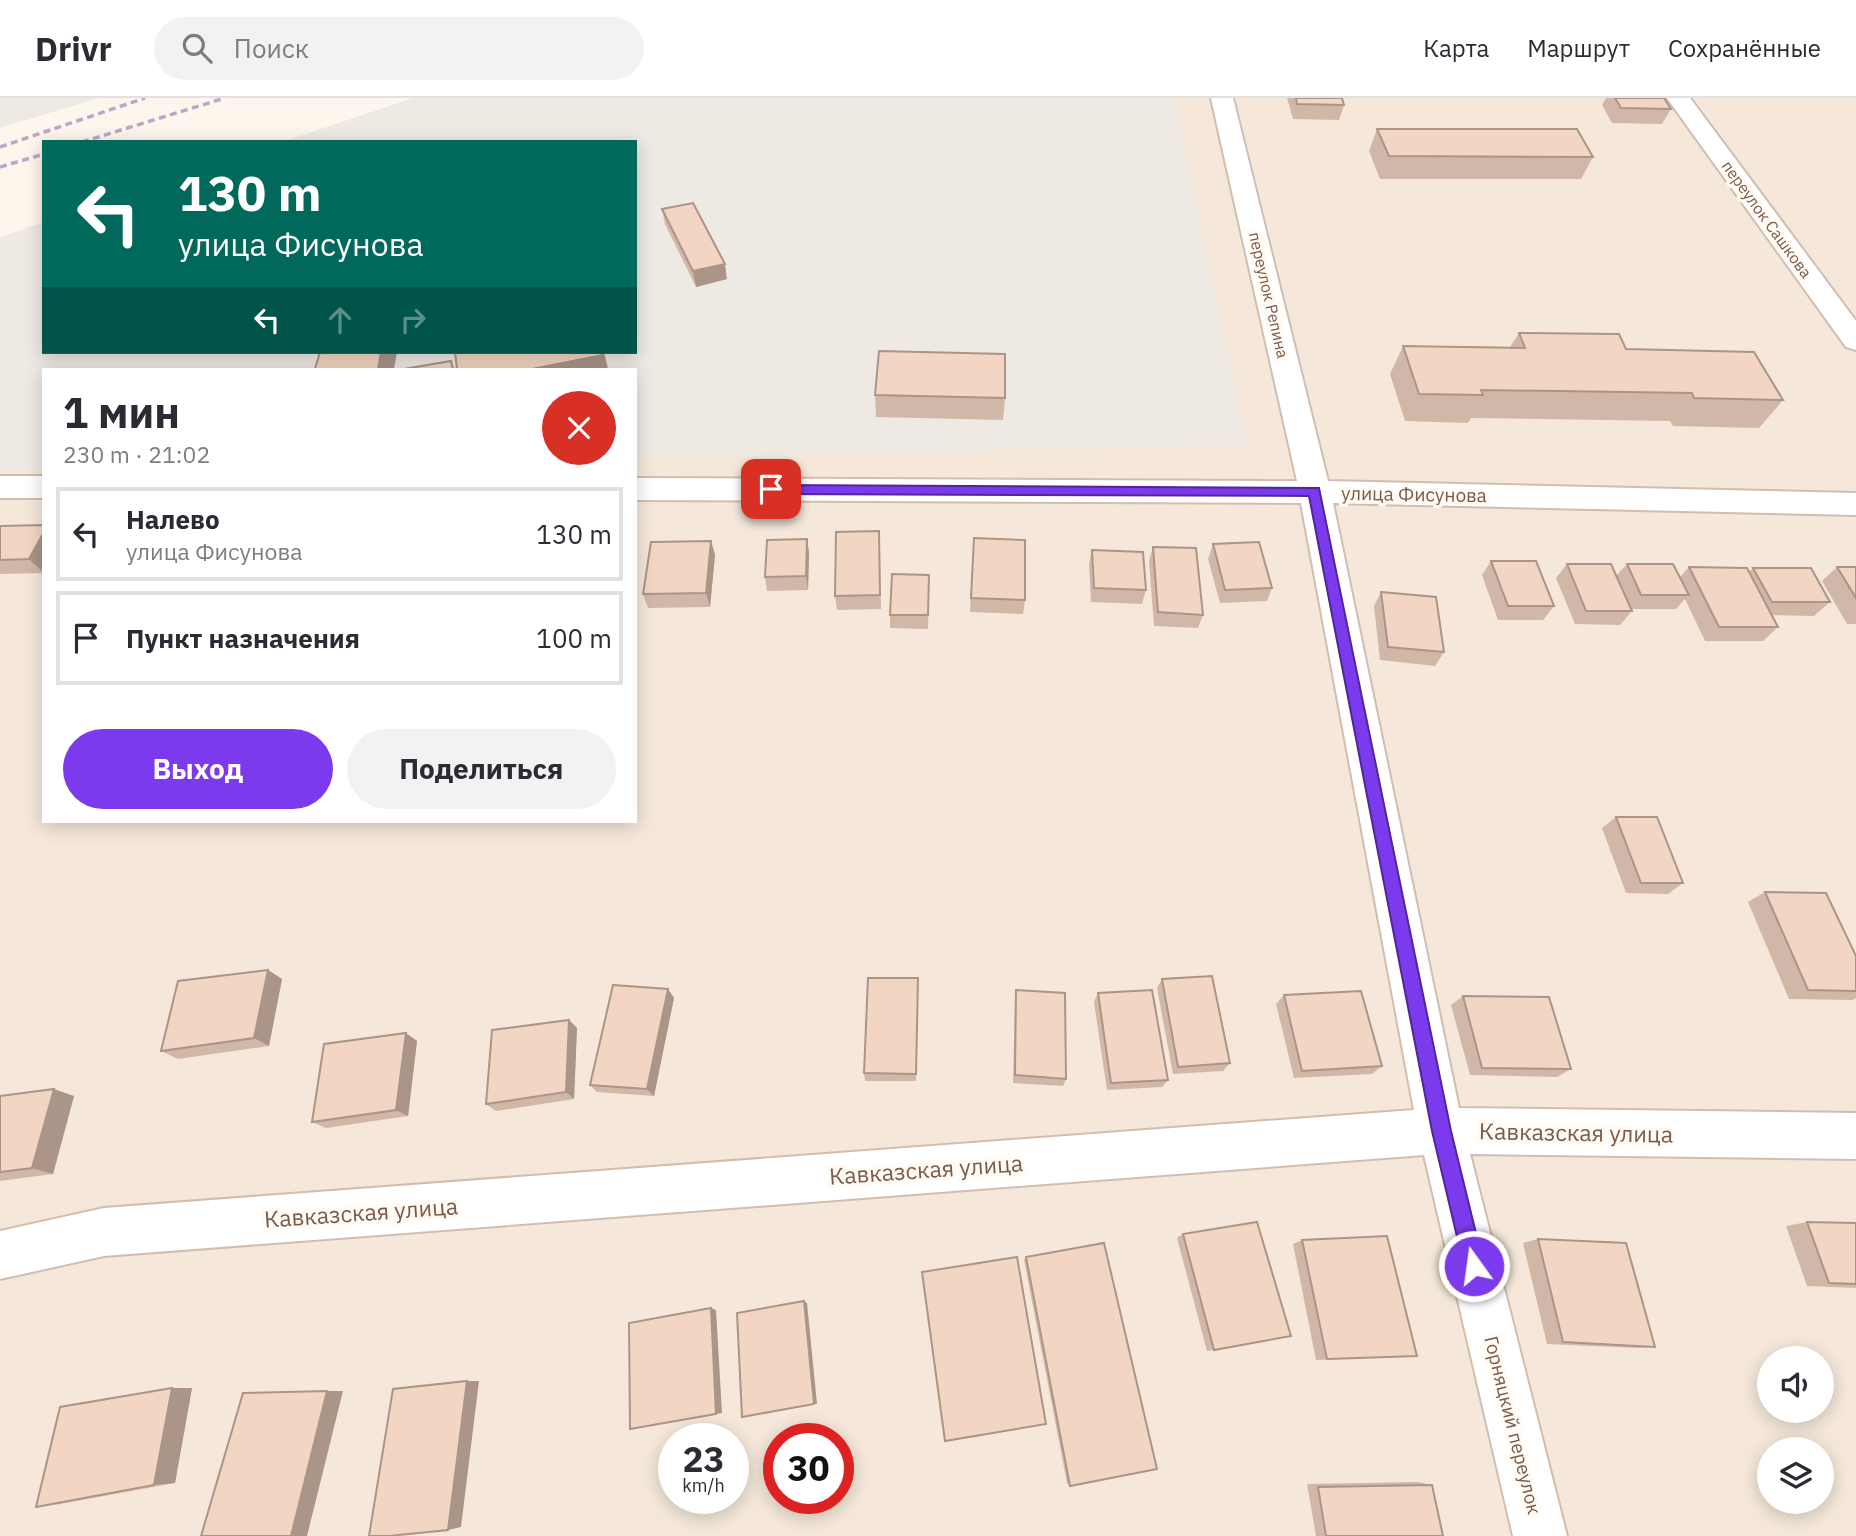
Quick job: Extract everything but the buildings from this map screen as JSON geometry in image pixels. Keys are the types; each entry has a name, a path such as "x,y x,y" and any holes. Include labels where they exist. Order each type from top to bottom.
{"street":[{"name":"переулок Репина","path":"1223,98 1315,492"},
{"name":"переулок Сашкова","path":"1678,98 1856,341"},
{"path":"0,486 42,487"},
{"name":"улица Фисунова","path":"637,489 1315,492 1856,504"},
{"name":"Горняцкий переулок","path":"1315,492 1441,1131 1540,1536"},
{"name":"Кавказская улица","path":"0,1255 104,1233 1441,1131 1856,1136"}],"shaded area":[{"path":"0,98 99,98 0,128"},
{"path":"413,98 1174,98 1247,445 637,458 637,368 42,368 42,470 0,471 0,237 42,223 42,354 637,354 637,140 288,140"},
{"path":"1174,98 1856,98 1856,1536 0,1536 0,471 42,470 42,823 637,823 637,458 1246,445"}],"railway":[{"path":"0,147 145,98"},
{"path":"88,140 225,98"},
{"path":"0,167 42,155"}],"route":[{"path":"771,489 1315,492 1441,1131 1474,1266"}]}
